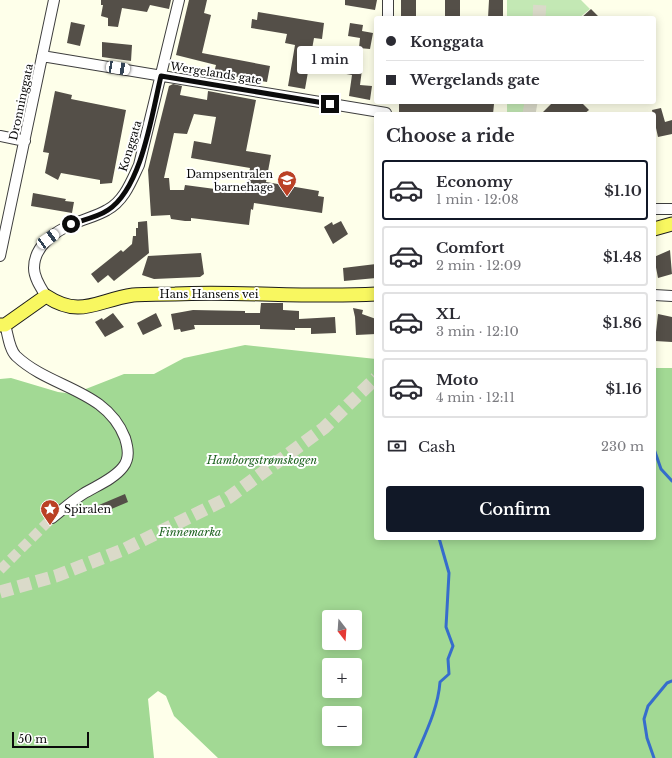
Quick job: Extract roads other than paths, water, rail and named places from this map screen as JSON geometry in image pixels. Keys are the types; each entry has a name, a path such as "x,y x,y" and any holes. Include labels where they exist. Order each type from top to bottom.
{"main road":[{"path":"656,228 672,224"},
{"name":"Hans Hansens vei","path":"46,296 57,304 69,308 92,306 132,296 206,293 331,296 374,294"},
{"path":"3,325 46,296"}],"street":[{"name":"Dronninggata","path":"0,256 54,0"},
{"name":"Konggata","path":"46,296 38,283 34,268 40,248 48,239 71,224 108,210 118,202 129,188 139,165 179,0"},
{"path":"388,0 388,16"},
{"name":"Wergelands gate","path":"42,56 374,112"},
{"path":"0,136 25,141"},
{"path":"656,209 672,209"},
{"path":"656,295 672,296"},
{"path":"3,325 14,355 34,370 59,384 78,390 105,408 111,414 122,431 128,451 124,465 118,472 82,495 52,518"}],"waterway":[{"path":"656,455 661,469 672,481"},
{"path":"415,758 434,712 440,682 449,674 448,659 453,646 446,627 449,573 440,540"},
{"path":"654,758 647,738 644,719 648,706 667,683 672,681"}],"tunnel":[{"path":"539,16 540,0"},
{"path":"529,112 531,104"},
{"path":"0,592 56,576 125,549 228,498 324,428 374,380"},
{"path":"0,570 52,518"}],"place":[{"name":"Dampsentralen barnehage","path":"287,197"},
{"name":"Spiralen","path":"50,526"}],"park label":[{"name":"Hamborgstrømskogen","path":"262,460"},
{"name":"Finnemarka","path":"190,532"}]}
